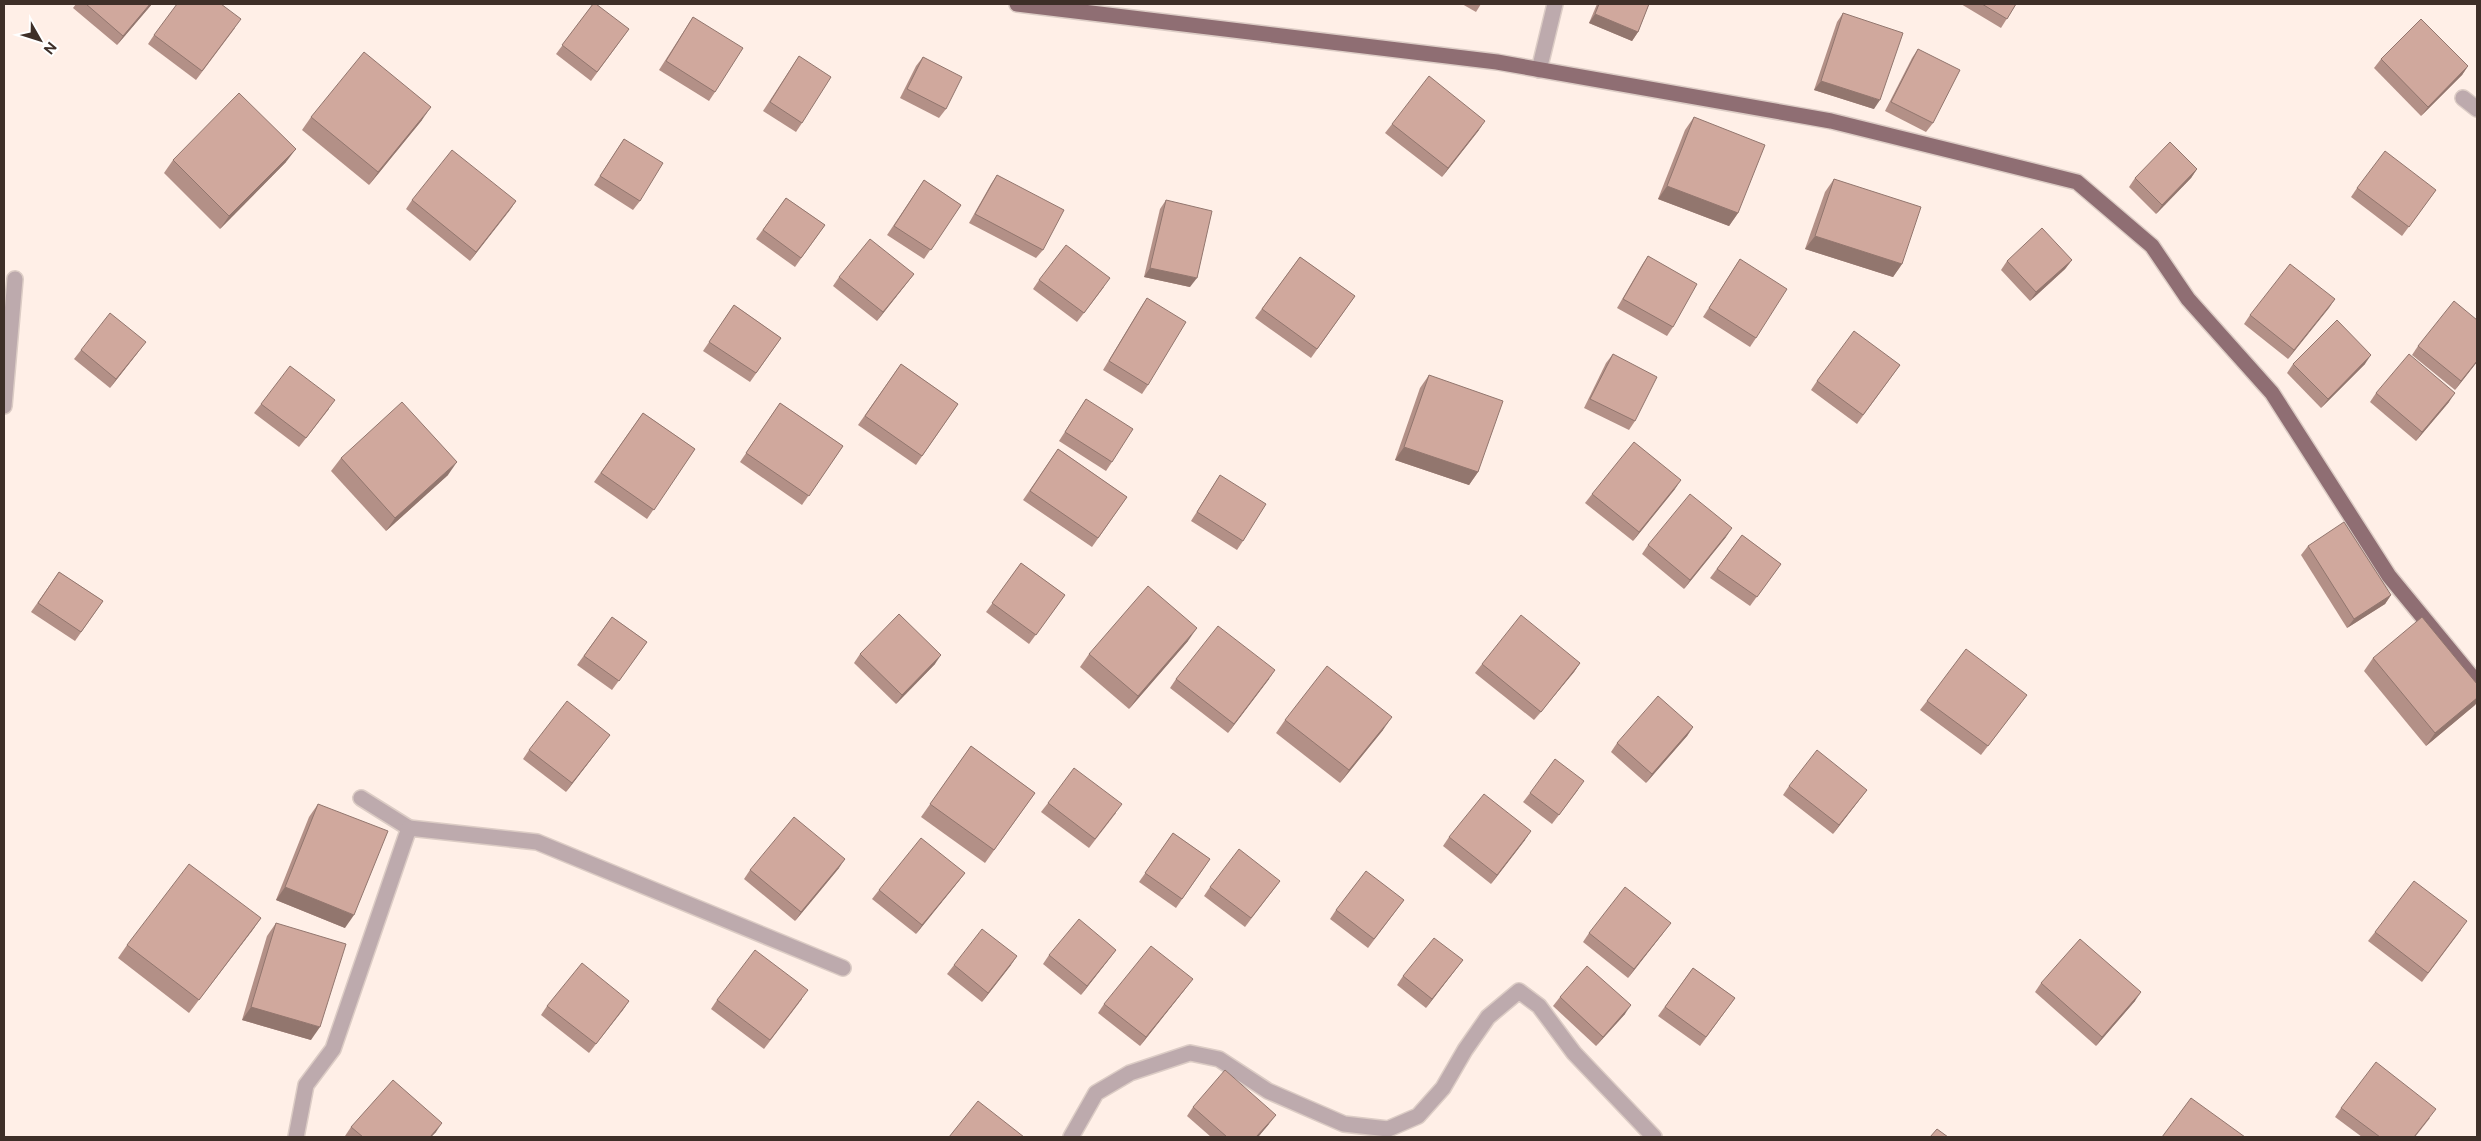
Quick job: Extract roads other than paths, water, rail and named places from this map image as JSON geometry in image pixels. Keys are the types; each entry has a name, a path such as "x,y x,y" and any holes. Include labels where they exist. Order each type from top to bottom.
{"main road":[{"path":"1016,4 1487,61 1831,121 2077,182 2152,246 2188,299 2272,393 2389,576 2477,683"}],"street":[{"path":"1539,70 1555,4"},
{"path":"2463,98 2477,109"},
{"path":"4,406 15,279"},
{"path":"361,798 409,828 536,842 843,968"},
{"path":"296,1137 306,1085 333,1050 409,828"},
{"path":"1071,1137 1096,1093 1130,1073 1190,1053 1219,1058 1268,1091 1344,1124 1388,1129 1418,1116 1443,1088 1465,1050 1488,1017 1519,991 1539,1006 1574,1053 1654,1137"}]}
